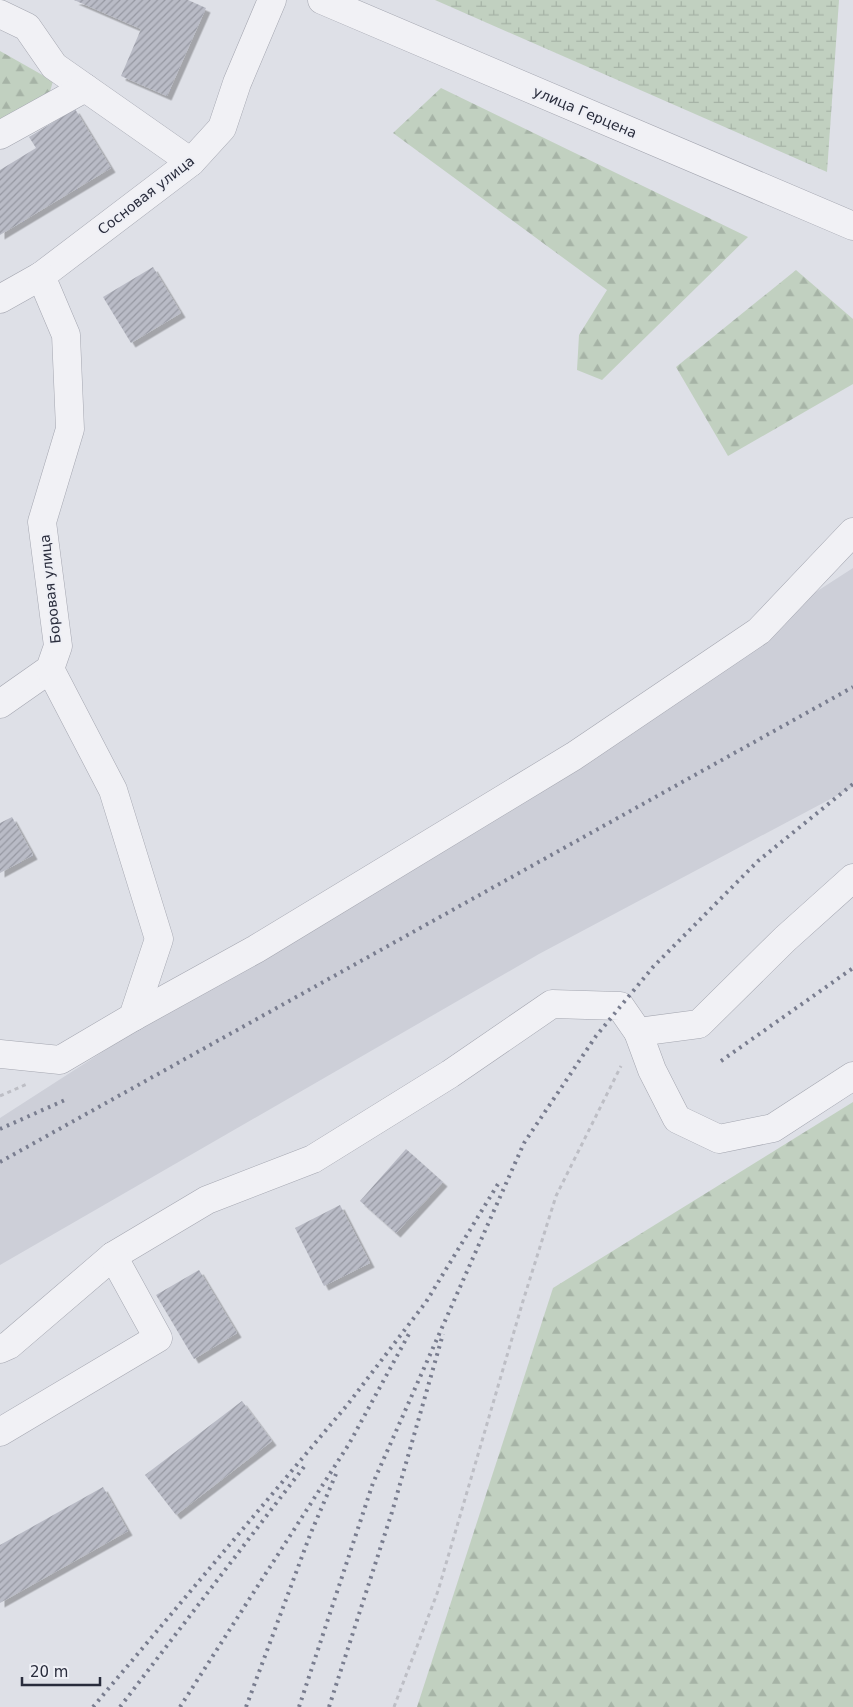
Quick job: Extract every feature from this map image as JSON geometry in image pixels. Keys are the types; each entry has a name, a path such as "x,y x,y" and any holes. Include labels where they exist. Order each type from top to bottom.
{"street":[{"name":"Сосновая улица","path":"0,300 41,276 191,162 222,128 237,83 272,0"},
{"name":"улица Герцена","path":"322,0 852,227"},
{"path":"0,14 26,27 54,66 191,162"},
{"path":"0,135 85,88"},
{"name":"Боровая улица","path":"41,276 66,335 70,429 42,522 58,646 50,669"},
{"path":"0,1054 60,1060 256,949 574,756 759,631 853,532"},
{"path":"0,704 50,669 113,790 160,939 133,1017"},
{"path":"638,1032 699,1024 785,939 853,878"},
{"path":"0,1349 9,1345 113,1256 207,1200 313,1159 450,1074 552,1004 620,1006 638,1032 652,1070 677,1119 719,1139 773,1128 853,1076"},
{"path":"0,1432 158,1338 113,1256"}],"path":[{"path":"394,1707 438,1591 523,1301 556,1196 638,1032"}],"shaded area":[{"path":"853,568 853,787 539,954 0,1265 0,1118"}],"green space":[{"path":"435,0 839,0 827,172"},
{"path":"0,51 53,81 41,123 0,120"},
{"path":"441,88 748,237 602,380 577,370 579,335 607,290 393,133"},
{"path":"796,270 853,319 853,384 728,456 676,367"},
{"path":"853,1102 853,1707 417,1707 553,1288"}],"building":[{"path":"74,0 188,0 206,8 167,96 121,76 141,29"},
{"path":"75,109 111,168 0,235 0,170 36,148 29,137"},
{"path":"153,267 181,313 131,343 103,297"},
{"path":"12,817 33,855 0,873 0,823"},
{"path":"406,1149 443,1182 396,1233 360,1201"},
{"path":"340,1205 370,1263 324,1286 295,1228"},
{"path":"199,1270 237,1333 194,1359 156,1295"},
{"path":"242,1401 272,1441 176,1515 145,1475"},
{"path":"103,1487 128,1531 0,1603 0,1545"}],"railway":[{"path":"0,1162 853,687"},
{"path":"299,1707 373,1483 524,1143 596,1036 653,967 758,861 853,784"},
{"path":"721,1061 853,968"},
{"path":"0,1129 65,1100"},
{"path":"93,1707 348,1404 426,1302 498,1184"},
{"path":"180,1707 349,1444 410,1332"},
{"path":"329,1707 392,1512 443,1334"},
{"path":"120,1707 307,1463"},
{"path":"246,1707 310,1535 336,1474"}]}
